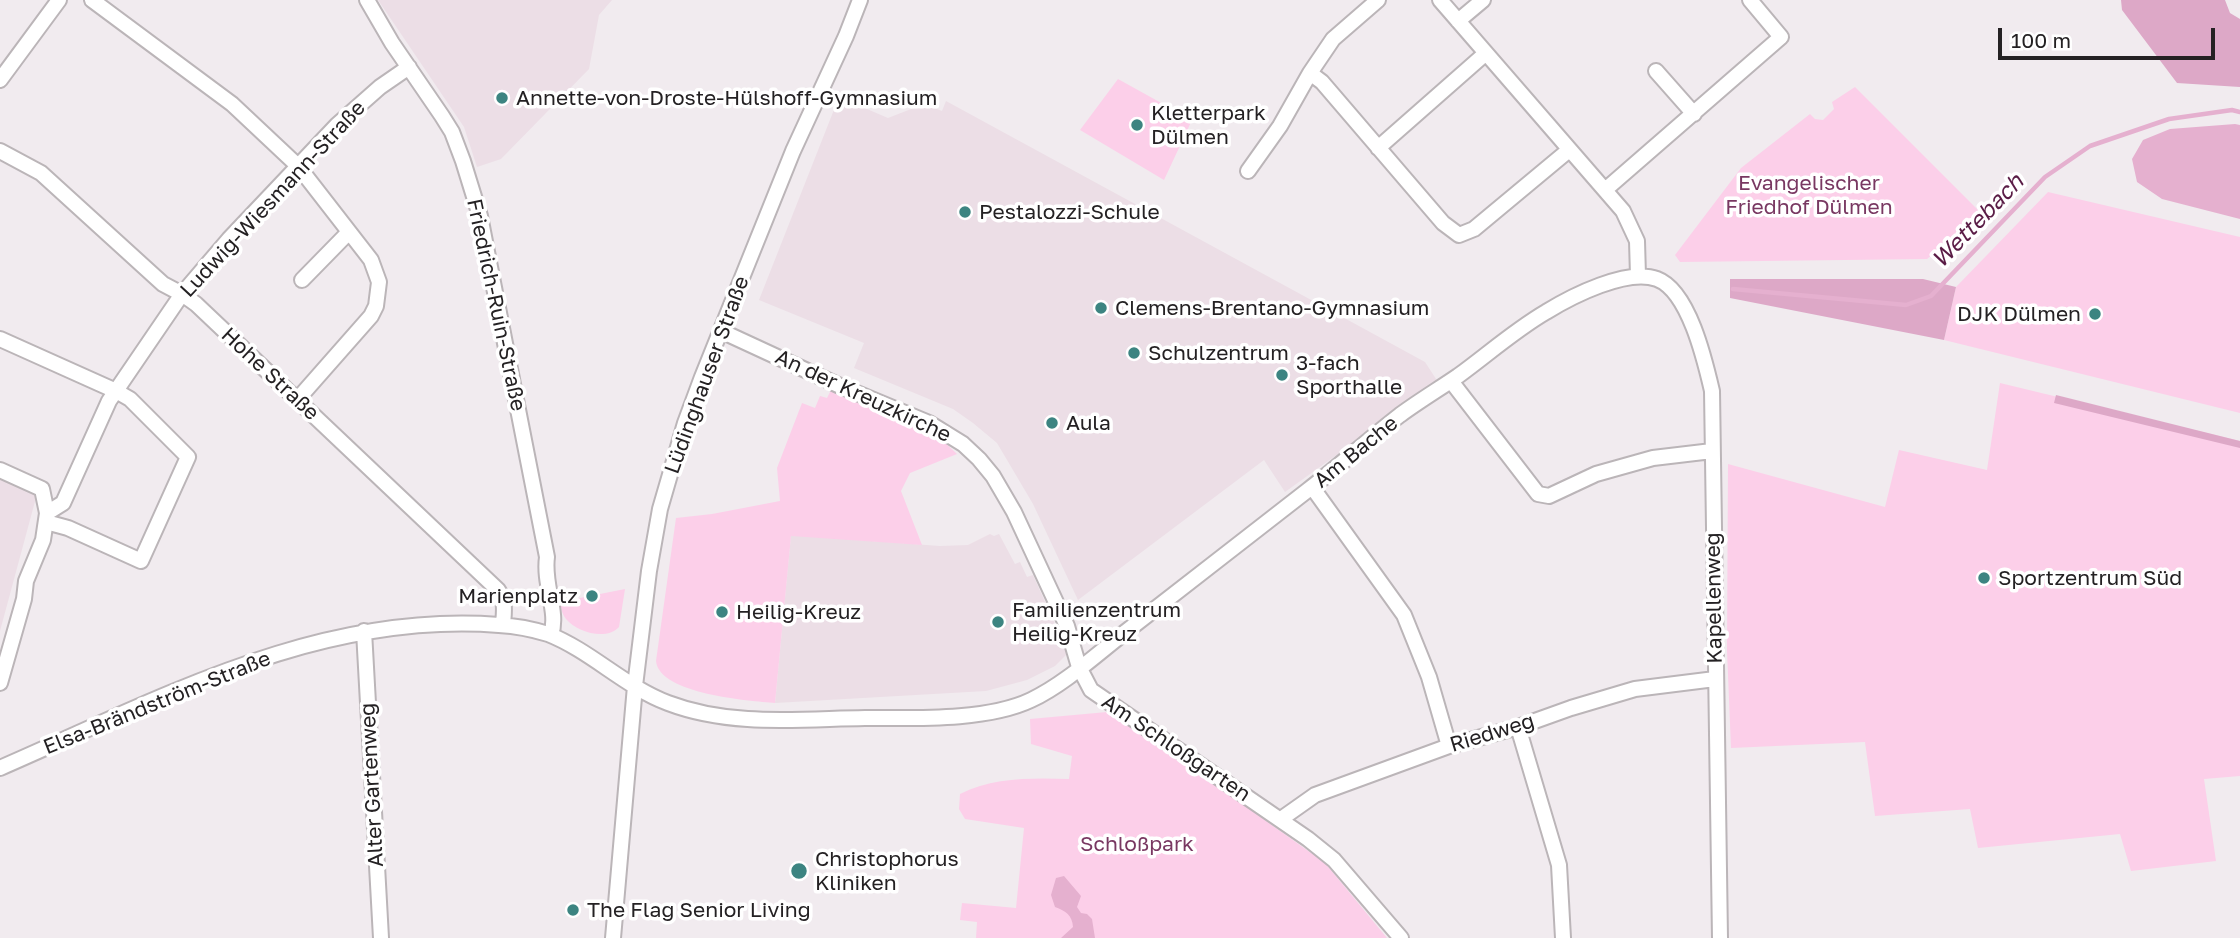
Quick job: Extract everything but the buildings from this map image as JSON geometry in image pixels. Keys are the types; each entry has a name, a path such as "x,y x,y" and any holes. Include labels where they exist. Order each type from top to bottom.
{"street":[{"path":"0,80 59,0"},
{"path":"92,0 232,104 298,166 371,260 379,282 376,306 366,324 297,400"},
{"name":"Friedrich-Ruin-Straße","path":"367,0 452,132 480,216 547,557 545,573 554,618 551,635"},
{"name":"Lüdinghauser Straße","path":"613,938 635,686 649,571 660,509 685,423 721,331 793,151 860,0"},
{"path":"1248,171 1280,126 1333,39 1378,0"},
{"path":"1440,0 1623,211 1637,241 1646,277"},
{"path":"1458,21 1483,0"},
{"path":"1605,190 1781,37 1751,0"},
{"path":"1378,148 1486,53"},
{"name":"Ludwig-Wiesmann-Straße","path":"0,683 24,599 26,581 43,540 47,517 63,503 116,391 182,294 298,166 365,99 409,67"},
{"path":"1656,71 1694,114"},
{"path":"1310,74 1321,82 1443,223 1459,235 1474,229 1569,150"},
{"name":"Hohe Straße","path":"0,151 41,173 163,284 196,304 498,590 505,605 503,625"},
{"path":"302,280 349,232"},
{"name":"Am Bache","path":"1079,667 1403,413 1546,312 1598,286 1646,277"},
{"name":"Kapellenweg","path":"1646,277 1665,283 1676,292 1701,344 1712,391 1720,938"},
{"name":"An der Kreuzkirche","path":"721,331 840,386 929,423 963,444 979,459 993,476 1014,512 1067,626 1079,667"},
{"path":"0,339 130,399 188,457 141,562 47,517 42,489 0,470"},
{"path":"1451,380 1538,494 1549,496 1596,474 1653,458 1712,451"},
{"path":"1312,487 1404,615 1429,677 1448,746"},
{"name":"Elsa-Brändström-Straße","path":"0,768 188,686 243,665 309,644 364,631 467,623 531,629 551,635 635,686"},
{"name":"Alter Gartenweg","path":"364,631 381,938"},
{"path":"635,686 665,702 690,710 742,719 946,718 1010,708 1034,699 1079,667"},
{"name":"Am Schloßgarten","path":"1079,667 1091,690 1281,819 1334,860 1401,938"},
{"name":"Riedweg","path":"1281,819 1315,795 1448,746 1518,727 1634,689 1715,680"},
{"path":"1518,727 1559,865 1563,938"}],"shaded area":[{"name":"Annette-von-Droste-Hülshoff-Gymnasium","path":"378,0 612,0 599,15 589,69 501,159 477,167 464,127"},
{"path":"2121,0 2225,0 2230,13 2240,19 2240,87 2177,83 2122,10"},
{"name":"Schulzentrum","path":"839,97 888,118 924,104 942,111 946,101 1425,362 1438,382 1285,492 1264,460 1078,600 1033,504 997,443 953,409 854,368 864,343 759,300"},
{"path":"2240,125 2240,219 2162,199 2137,182 2132,159 2143,140 2170,129"},
{"path":"1730,279 1923,279 1956,287 1944,340 1730,298"},
{"path":"2056,395 2240,441 2240,448 2054,403"},
{"path":"0,476 37,494 0,631"},
{"path":"990,534 999,534 1015,564 1020,562 1027,577 1033,575 1068,653 1055,666 1027,680 986,691 775,703 791,535 940,546 968,545"},
{"path":"1064,876 1081,896 1077,907 1081,913 1092,919 1095,938 1061,938 1073,927 1068,914 1055,907 1051,895 1056,878"}],"green space":[{"name":"Kletterpark Dülmen","path":"1118,79 1192,120 1164,180 1080,130"},
{"name":"Evangelischer Friedhof Dülmen","path":"1855,87 1982,214 1927,259 1680,262 1675,255 1741,168 1810,114 1815,119 1823,120 1834,109 1832,102"},
{"name":"DJK Dülmen","path":"2048,192 2240,237 2240,413 1944,340 1956,287"},
{"name":"Sportzentrum Süd","path":"2000,383 2240,441 2240,776 2204,779 2216,861 2131,871 2120,834 1978,848 1970,809 1875,816 1865,742 1731,748 1727,650 1728,464 1885,507 1899,450 1987,470"},
{"path":"831,390 940,438 957,454 910,473 901,491 922,545 791,536 775,703 707,694 672,681 661,672 656,661 676,518 780,501 777,468 802,403 815,408 820,396 827,398"},
{"path":"625,589 619,627 613,631 599,634 584,631 571,624 563,613 560,602"},
{"name":"Schloßpark","path":"1107,712 1118,715 1325,863 1387,938 976,938 977,922 960,920 962,903 1016,908 1024,828 965,819 959,809 960,794 986,784 1000,782 1069,779 1072,756 1031,744 1030,719"}],"waterway":[{"name":"Wettebach","path":"1733,289 1906,305 1931,296 2045,177 2090,146 2169,119 2232,110 2240,112"}],"place":[{"name":"Annette-von-Droste-Hülshoff-Gymnasium","path":"502,98"},
{"name":"Kletterpark Dülmen","path":"1137,125"},
{"name":"Pestalozzi-Schule","path":"965,212"},
{"name":"Clemens-Brentano-Gymnasium","path":"1101,308"},
{"name":"DJK Dülmen","path":"2095,314"},
{"name":"Schulzentrum","path":"1134,353"},
{"name":"3-fach Sporthalle","path":"1282,375"},
{"name":"Aula","path":"1052,423"},
{"name":"Sportzentrum Süd","path":"1984,578"},
{"name":"Marienplatz","path":"592,596"},
{"name":"Heilig-Kreuz","path":"722,612"},
{"name":"Familienzentrum Heilig-Kreuz","path":"998,622"},
{"name":"Christophorus Kliniken","path":"799,871"},
{"name":"The Flag Senior Living","path":"573,910"}]}
